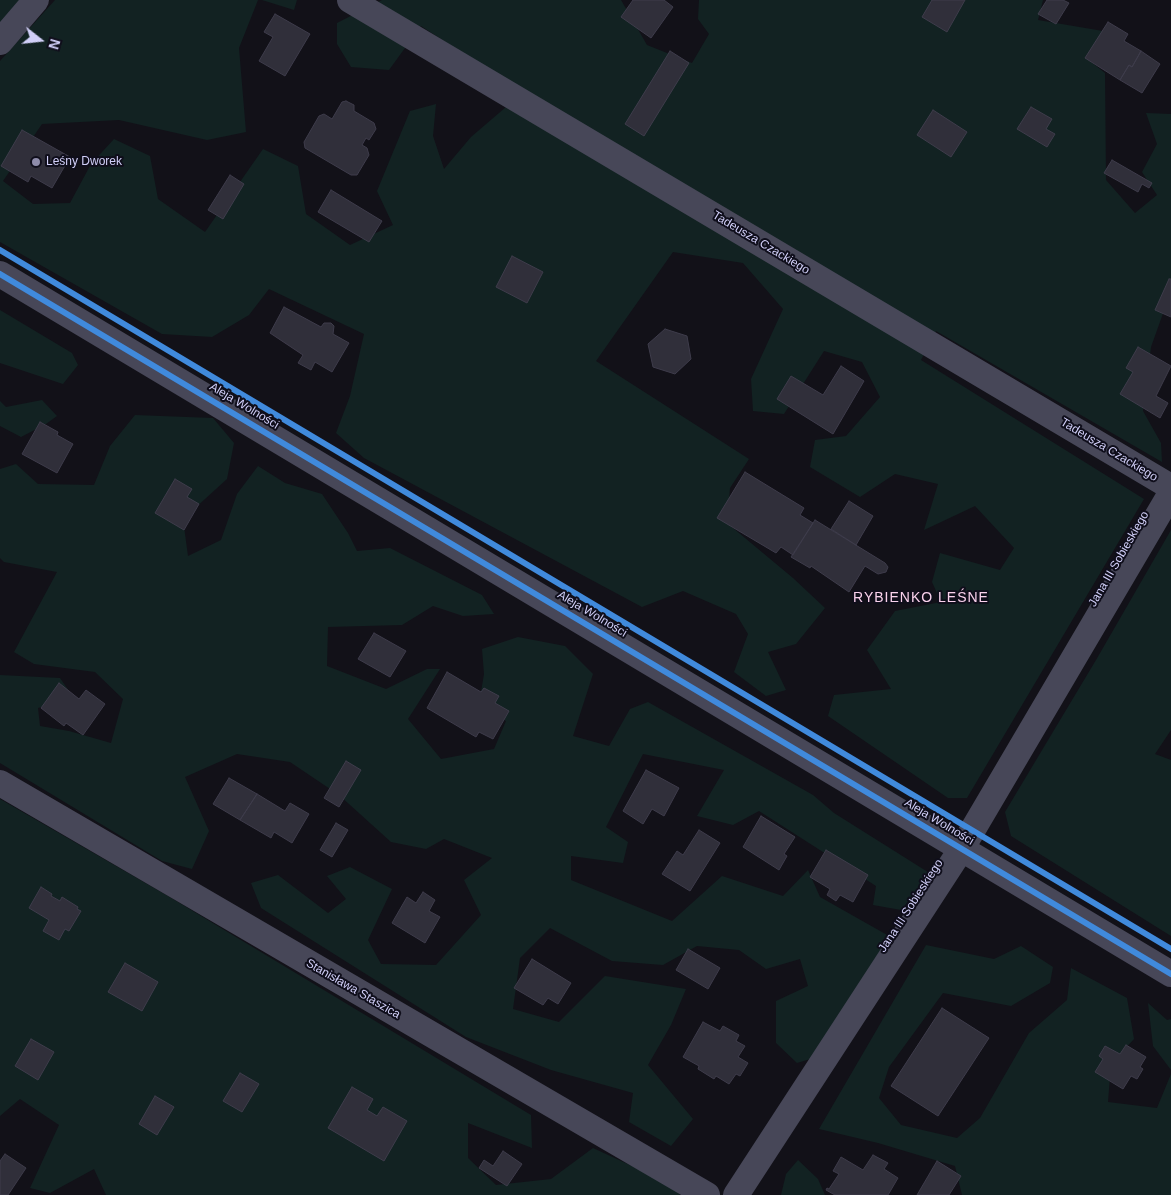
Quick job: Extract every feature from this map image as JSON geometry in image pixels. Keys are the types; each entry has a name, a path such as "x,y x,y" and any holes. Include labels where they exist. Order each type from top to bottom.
{"street":[{"path":"0,42 36,0"},
{"name":"Tadeusza Czackiego","path":"350,0 1171,487"},
{"name":"Aleja Wolności","path":"0,274 1171,974"},
{"name":"Jana III Sobieskiego","path":"736,1195 962,848 1171,493"},
{"name":"Stanisława Staszica","path":"0,783 707,1195"}],"shaded area":[{"path":"0,0 22,0 0,25"},
{"path":"55,0 258,0 239,48 246,132 207,140 119,120 42,124 3,181 33,204 70,203 91,164 114,139 150,156 158,199 205,232 263,149 298,166 306,214 350,245 393,225 377,191 410,111 436,104 433,136 444,169 471,137 506,107 514,87 421,26 389,70 351,67 337,44 337,23 382,0 621,0 647,45 692,63 709,34 698,19 699,0 1043,0 1038,20 1103,31 1090,61 1105,73 1106,180 1135,213 1157,195 1142,172 1157,144 1146,113 1171,114 1171,291 1151,347 1143,411 1161,443 1162,462 936,331 921,360 1144,499 967,798 948,798 828,716 834,695 891,689 867,650 895,611 941,602 932,582 940,553 1000,570 1014,548 975,506 924,530 938,484 895,474 860,497 810,467 815,440 846,436 880,397 862,362 824,351 784,414 753,411 751,379 783,309 743,263 673,252 596,361 749,459 730,488 727,523 793,578 825,608 796,644 768,652 786,690 766,696 734,672 748,634 736,614 683,591 642,607 364,458 336,433 350,396 364,334 269,289 249,315 212,337 162,334 0,242 0,61"},
{"path":"262,0 297,0 294,10"},
{"path":"0,310 72,353 78,365 63,384 0,363"},
{"path":"42,400 57,416 46,424 21,437 0,426 0,401 6,407"},
{"path":"135,415 213,418 234,443 227,479 183,519 188,556 221,540 237,494 258,466 285,483 322,494 348,533 357,551 390,548 482,595 494,614 463,616 433,606 402,625 328,627 327,666 386,689 427,669 440,669 408,719 441,759 494,749 506,721 479,704 484,674 482,649 518,637 565,646 593,674 573,736 609,746 630,709 648,702 813,795 834,813 931,874 901,910 873,905 876,886 759,811 733,825 697,816 724,770 643,754 606,827 628,842 623,863 571,856 571,880 672,921 722,876 783,896 808,870 820,897 889,936 820,1056 797,1063 776,1043 776,1001 808,986 800,959 766,969 739,950 697,946 663,965 612,961 550,928 520,958 513,1009 559,1022 605,976 686,989 671,1025 648,1065 693,1119 671,1146 629,1122 633,1093 551,1070 466,1037 261,908 251,883 278,875 328,913 346,899 327,876 350,867 392,889 368,940 381,964 436,965 481,915 464,880 492,858 444,839 426,849 391,842 339,795 290,762 237,754 185,777 209,831 192,869 162,861 0,763 0,675 60,678 73,697 38,708 40,726 69,731 111,743 123,699 95,672 34,664 14,652 57,572 4,562 0,558 0,469 16,464 38,484 94,485 110,446"},
{"path":"1171,530 1171,730 1155,754 1171,760 1171,936 1011,836 1005,812"},
{"path":"0,799 168,896 531,1115 532,1148 468,1123 468,1158 496,1185 551,1179 593,1148 671,1184 680,1195 106,1195 94,1169 50,1193 30,1188 59,1125 20,1099 0,1116"},
{"path":"926,945 994,959 1021,946 1053,967 1050,983 1011,1006 943,993 889,1067 879,1098 901,1125 957,1138 980,1118 1029,1033 1067,1000 1071,968 1127,998 1134,1039 1111,1064 1108,1102 1157,1108 1171,1074 1171,1195 962,1195 955,1166 878,1143 819,1129"},
{"path":"1148,1003 1167,1020 1171,1019 1171,1070 1153,1046"},
{"path":"798,1160 818,1179 825,1195 781,1195 786,1174"}],"building":[{"path":"633,0 664,0 673,7 651,38 621,17"},
{"path":"932,0 965,0 947,32 922,17"},
{"path":"1047,0 1063,0 1069,3 1056,24 1038,14"},
{"path":"275,14 310,34 285,76 259,61 273,37 264,32"},
{"path":"1108,22 1128,34 1124,41 1141,51 1132,67 1129,65 1120,80 1085,58"},
{"path":"670,51 689,63 644,136 625,124"},
{"path":"1141,51 1160,64 1142,93 1120,80 1129,65 1132,67"},
{"path":"346,101 354,105 354,111 374,123 376,129 369,140 366,138 362,145 367,148 369,155 357,175 351,175 305,148 304,142 319,116 324,114 332,119 342,102"},
{"path":"1031,107 1052,119 1046,129 1055,134 1047,147 1017,129"},
{"path":"933,110 967,132 951,157 917,135"},
{"name":"Leśny Dworek","path":"22,130 70,157 52,188 31,176 28,182 1,166"},
{"path":"1112,160 1152,183 1149,188 1142,184 1138,192 1104,173"},
{"path":"230,175 244,184 223,219 208,210"},
{"path":"331,190 382,221 369,242 318,212"},
{"path":"512,256 543,272 527,303 496,287"},
{"path":"1169,279 1171,279 1171,317 1155,310"},
{"path":"284,307 321,327 324,323 331,323 334,326 333,334 349,343 332,372 315,362 311,370 298,363 303,355 270,333"},
{"path":"665,329 687,336 691,359 675,374 653,367 648,344"},
{"path":"1138,347 1171,366 1156,396 1168,403 1160,418 1120,394 1133,372 1126,368"},
{"path":"841,366 864,381 833,434 777,399 791,376 823,395"},
{"path":"40,422 58,432 57,435 73,444 57,473 22,454"},
{"path":"745,472 804,508 800,515 813,523 793,555 781,547 776,553 717,518"},
{"path":"175,479 192,489 187,497 199,504 184,530 155,513"},
{"path":"849,501 873,516 856,545 831,529"},
{"path":"815,520 885,563 888,567 886,572 878,574 865,566 849,592 811,566 810,568 791,557"},
{"path":"374,633 406,651 390,677 358,659"},
{"path":"447,672 481,692 484,688 499,696 495,703 509,711 493,739 479,732 476,737 427,708"},
{"path":"59,683 79,699 86,690 105,704 83,735 66,723 64,726 41,708"},
{"path":"346,761 361,770 339,807 324,798"},
{"path":"646,770 679,788 664,816 652,809 643,824 623,811"},
{"path":"229,778 257,794 240,820 213,804"},
{"path":"257,794 285,811 290,803 309,814 292,843 274,832 271,838 240,820"},
{"path":"761,816 795,837 784,854 787,856 779,870 743,847"},
{"path":"336,823 348,830 332,857 320,850"},
{"path":"699,830 720,843 690,891 662,874 677,851 683,855"},
{"path":"826,850 868,875 853,902 840,895 836,901 827,895 830,889 810,877"},
{"path":"41,887 52,894 51,896 60,901 62,897 81,911 69,931 65,929 59,940 43,931 49,920 29,908"},
{"path":"423,892 435,900 429,911 440,917 425,943 392,923 407,897 416,903"},
{"path":"688,949 720,968 708,989 676,970"},
{"path":"532,959 571,983 558,1004 548,998 543,1005 514,988"},
{"path":"125,963 158,982 142,1011 108,992"},
{"path":"942,1008 989,1038 938,1116 891,1086"},
{"path":"703,1022 720,1031 723,1026 739,1035 736,1041 745,1046 738,1057 748,1063 740,1076 736,1074 729,1084 716,1076 714,1079 698,1069 699,1066 683,1057"},
{"path":"31,1039 54,1052 38,1080 15,1066"},
{"path":"1126,1045 1146,1057 1140,1067 1143,1069 1137,1079 1131,1076 1123,1089 1095,1072 1103,1059 1099,1056 1105,1046 1120,1054"},
{"path":"240,1073 259,1084 242,1112 223,1101"},
{"path":"352,1087 373,1099 367,1110 377,1116 383,1107 407,1121 384,1161 328,1128"},
{"path":"155,1096 174,1107 157,1135 139,1124"},
{"path":"503,1151 522,1164 507,1186 479,1168 484,1160 493,1166"},
{"path":"5,1154 26,1168 8,1195 0,1195 0,1161"},
{"path":"873,1155 888,1163 884,1169 898,1178 888,1195 835,1195 826,1190 827,1188 829,1189 839,1174 833,1171 841,1157 863,1170"},
{"path":"937,1161 961,1176 949,1195 917,1195"}],"cycle path":[{"path":"0,250 1171,949"},
{"path":"0,274 1171,974"}],"place":[{"name":"Leśny Dworek","path":"36,162"}],"district":[{"name":"RYBIENKO LEŚNE","path":"921,598"}]}
